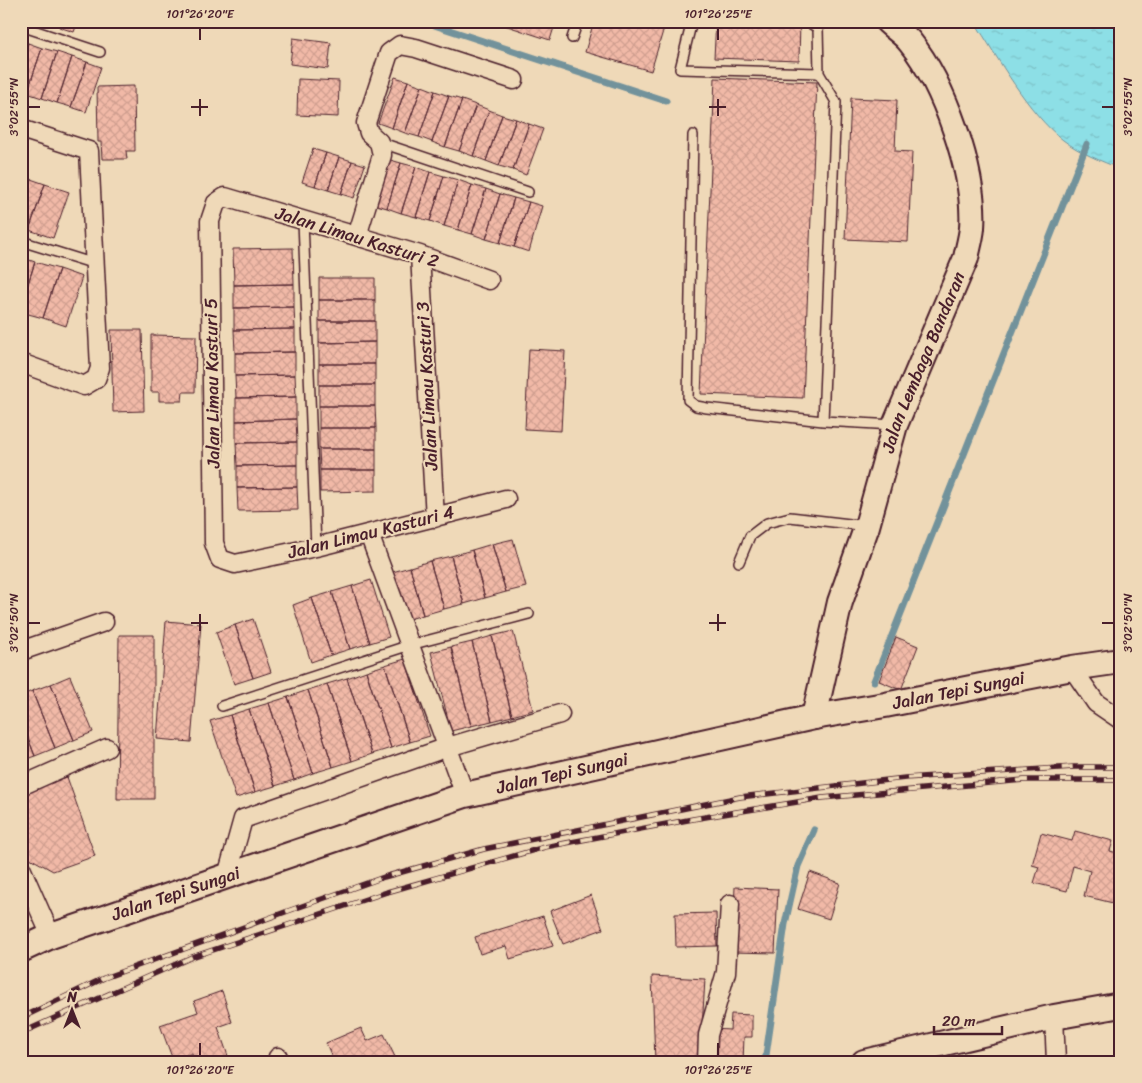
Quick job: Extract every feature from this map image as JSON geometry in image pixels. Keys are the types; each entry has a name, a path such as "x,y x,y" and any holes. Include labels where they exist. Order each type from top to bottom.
{"main road":[{"name":"Jalan Lembaga Bandaran","path":"814,717 840,602 867,526 894,425 966,258 972,229 972,203 960,142 934,79 909,41 887,21"},
{"name":"Jalan Tepi Sungai","path":"21,950 52,936 465,795 814,717 1072,668 1121,662"},
{"path":"864,1062 1054,1017 1121,1005"}],"street":[{"path":"357,236 382,155 379,142 369,133 366,123 389,53 400,45 416,48 514,80"},
{"path":"21,129 89,151 100,368 96,379 84,386 21,363"},
{"name":"Jalan Limau Kasturi 2","path":"225,197 420,255 489,280"},
{"name":"Jalan Limau Kasturi 5","path":"225,197 216,203 210,221 214,543 220,559 235,564"},
{"name":"Jalan Limau Kasturi 3","path":"420,255 435,518"},
{"name":"Jalan Limau Kasturi 4","path":"235,564 316,547 506,499"},
{"path":"369,534 465,795"},
{"path":"21,651 104,622"},
{"path":"1072,668 1096,703 1121,720"},
{"path":"227,876 243,819 448,747 560,714"},
{"path":"21,786 107,748"},
{"path":"21,868 52,936"},
{"path":"707,1062 708,1035 726,972 730,904"},
{"path":"1054,1017 1056,1062"}],"lane":[{"path":"572,38 578,21"},
{"path":"692,21 680,69 819,73"},
{"path":"806,21 818,28 819,73 836,102 823,421"},
{"path":"21,26 100,52"},
{"path":"693,135 688,400 696,406 707,408 823,421 894,425"},
{"path":"379,142 528,192"},
{"path":"303,220 316,547"},
{"path":"21,241 95,264"},
{"path":"739,562 750,536 767,523 790,517 867,526"},
{"path":"222,706 410,645 529,614"}],"water":[{"path":"974,21 1121,21 1121,169 1076,149 1050,129 1014,84"}],"building":[{"path":"61,21 78,21 74,32 59,27"},
{"path":"492,21 556,21 550,40"},
{"path":"594,21 666,21 651,71 585,52"},
{"path":"716,21 800,21 799,61 714,58"},
{"path":"293,38 331,43 328,69 290,64"},
{"path":"21,41 28,43 21,62"},
{"path":"28,43 42,48 27,93 21,91 21,62"},
{"path":"42,48 57,52 42,98 27,93"},
{"path":"57,52 72,57 57,103 42,98"},
{"path":"72,57 87,62 71,107 57,103"},
{"path":"87,62 101,67 86,112 71,107"},
{"path":"395,77 408,81 392,128 378,123"},
{"path":"715,78 817,82 803,398 701,394"},
{"path":"298,79 339,81 338,117 297,115"},
{"path":"408,81 422,86 405,133 392,128"},
{"path":"134,86 135,151 126,151 127,159 102,159 101,142 98,142 97,87"},
{"path":"422,86 435,91 419,137 405,133"},
{"path":"435,91 449,96 432,142 419,137"},
{"path":"449,96 462,100 445,147 432,142"},
{"path":"851,98 897,100 895,151 912,152 908,242 845,239"},
{"path":"462,100 476,105 459,151 445,147"},
{"path":"476,105 489,110 473,156 459,151"},
{"path":"489,110 502,115 486,161 473,156"},
{"path":"502,115 516,119 499,166 486,161"},
{"path":"516,119 529,124 513,170 499,166"},
{"path":"529,124 543,129 526,175 513,170"},
{"path":"313,149 326,153 315,186 302,182"},
{"path":"326,153 339,157 328,190 315,186"},
{"path":"339,157 352,161 341,194 328,190"},
{"path":"387,159 401,163 387,208 373,204"},
{"path":"352,161 365,165 354,198 341,194"},
{"path":"401,163 416,167 401,213 387,208"},
{"path":"416,167 430,172 416,217 401,213"},
{"path":"430,172 444,176 430,221 416,217"},
{"path":"22,176 45,184 29,230 21,227"},
{"path":"444,176 458,180 444,226 430,221"},
{"path":"458,180 472,185 458,230 444,226"},
{"path":"45,184 69,192 53,238 29,230"},
{"path":"472,185 486,189 472,234 458,230"},
{"path":"486,189 500,194 486,239 472,234"},
{"path":"500,194 514,198 500,243 486,239"},
{"path":"514,198 529,202 514,247 500,243"},
{"path":"529,202 542,206 529,252 514,247"},
{"path":"293,248 294,284 234,285 233,249"},
{"path":"21,257 35,262 21,305"},
{"path":"35,262 59,269 43,318 21,312 21,305"},
{"path":"59,269 82,277 66,326 43,318"},
{"path":"319,278 375,278 375,300 319,300"},
{"path":"294,284 294,307 234,308 234,285"},
{"path":"319,300 375,300 375,321 319,321"},
{"path":"294,307 295,329 234,330 234,308"},
{"path":"319,321 375,321 375,342 319,343"},
{"path":"295,329 295,352 235,353 234,330"},
{"path":"111,330 142,330 144,411 113,412"},
{"path":"151,335 196,336 195,392 183,392 182,401 159,401 159,392 151,392"},
{"path":"375,342 375,364 319,364 319,343"},
{"path":"529,349 565,351 561,431 525,429"},
{"path":"295,352 295,375 235,376 235,353"},
{"path":"319,364 375,364 375,385 319,385"},
{"path":"295,375 296,397 236,398 235,376"},
{"path":"319,385 375,385 375,406 319,406"},
{"path":"296,397 296,419 236,421 236,398"},
{"path":"319,406 375,406 376,428 319,428"},
{"path":"296,419 297,442 236,443 236,421"},
{"path":"319,428 376,428 376,449 319,449"},
{"path":"297,442 297,465 237,466 236,443"},
{"path":"319,449 376,449 376,470 320,470"},
{"path":"297,465 297,487 237,488 237,466"},
{"path":"320,470 376,470 376,491 320,492"},
{"path":"297,487 298,510 238,511 237,488"},
{"path":"513,539 526,587 506,592 492,544"},
{"path":"492,544 506,592 485,598 472,550"},
{"path":"472,550 485,598 464,604 451,556"},
{"path":"451,556 464,604 444,609 430,561"},
{"path":"430,561 444,609 423,615 410,567"},
{"path":"410,567 423,615 402,621 389,573"},
{"path":"371,580 389,637 370,643 352,586"},
{"path":"352,586 370,643 350,649 332,592"},
{"path":"332,592 350,649 331,655 312,598"},
{"path":"312,598 331,655 311,662 293,605"},
{"path":"253,619 271,672 253,678 235,625"},
{"path":"166,621 201,624 191,742 157,739"},
{"path":"235,625 253,678 234,684 216,632"},
{"path":"513,631 533,710 512,716 492,636"},
{"path":"119,635 154,635 154,799 117,799"},
{"path":"492,636 512,716 492,721 472,642"},
{"path":"896,637 918,646 901,690 879,681"},
{"path":"472,642 492,721 471,726 451,647"},
{"path":"451,647 471,726 451,731 431,652"},
{"path":"405,659 430,736 410,742 385,665"},
{"path":"385,665 410,742 391,748 366,671"},
{"path":"366,671 391,748 372,754 347,678"},
{"path":"70,676 93,732 74,740 51,684"},
{"path":"347,678 372,754 352,761 327,684"},
{"path":"51,684 74,740 55,748 32,691"},
{"path":"327,684 352,761 333,767 308,690"},
{"path":"308,690 333,767 313,773 288,697"},
{"path":"32,691 55,748 35,756 21,720 21,696"},
{"path":"288,697 313,773 294,780 269,703"},
{"path":"269,703 294,780 275,786 249,709"},
{"path":"249,709 275,786 255,792 230,715"},
{"path":"230,715 255,792 236,798 210,721"},
{"path":"21,720 35,756 21,761"},
{"path":"67,777 95,856 53,871 28,857 21,839 21,793"},
{"path":"1075,831 1113,841 1110,851 1121,854 1121,889 1117,904 1084,896 1090,871 1073,866 1067,891 1034,883 1039,867 1032,865 1041,833 1072,841"},
{"path":"810,872 840,883 829,919 798,909"},
{"path":"735,887 778,889 775,953 732,952"},
{"path":"591,895 603,929 563,944 550,911"},
{"path":"716,913 717,946 676,947 675,914"},
{"path":"543,916 553,946 510,959 506,946 480,954 475,937"},
{"path":"652,976 705,979 700,1062 655,1062"},
{"path":"222,991 232,1022 218,1027 228,1056 211,1062 195,1062 192,1053 173,1060 160,1025 198,1012 194,1001"},
{"path":"731,1014 752,1015 752,1037 744,1037 743,1062 710,1062 712,1029 730,1030"},
{"path":"361,1028 367,1041 384,1034 395,1057 384,1062 328,1062 327,1060 332,1057 326,1043"}],"waterway":[{"path":"422,21 666,101"},
{"path":"874,681 1087,144"},
{"path":"765,1062 785,924 798,866 814,830"}],"railway":[{"path":"21,1018 104,978 384,877 484,849 740,797 905,778 1074,767 1121,767"},
{"path":"21,1033 192,957 387,892 545,847 693,819 822,798 1024,780 1121,780"}]}
